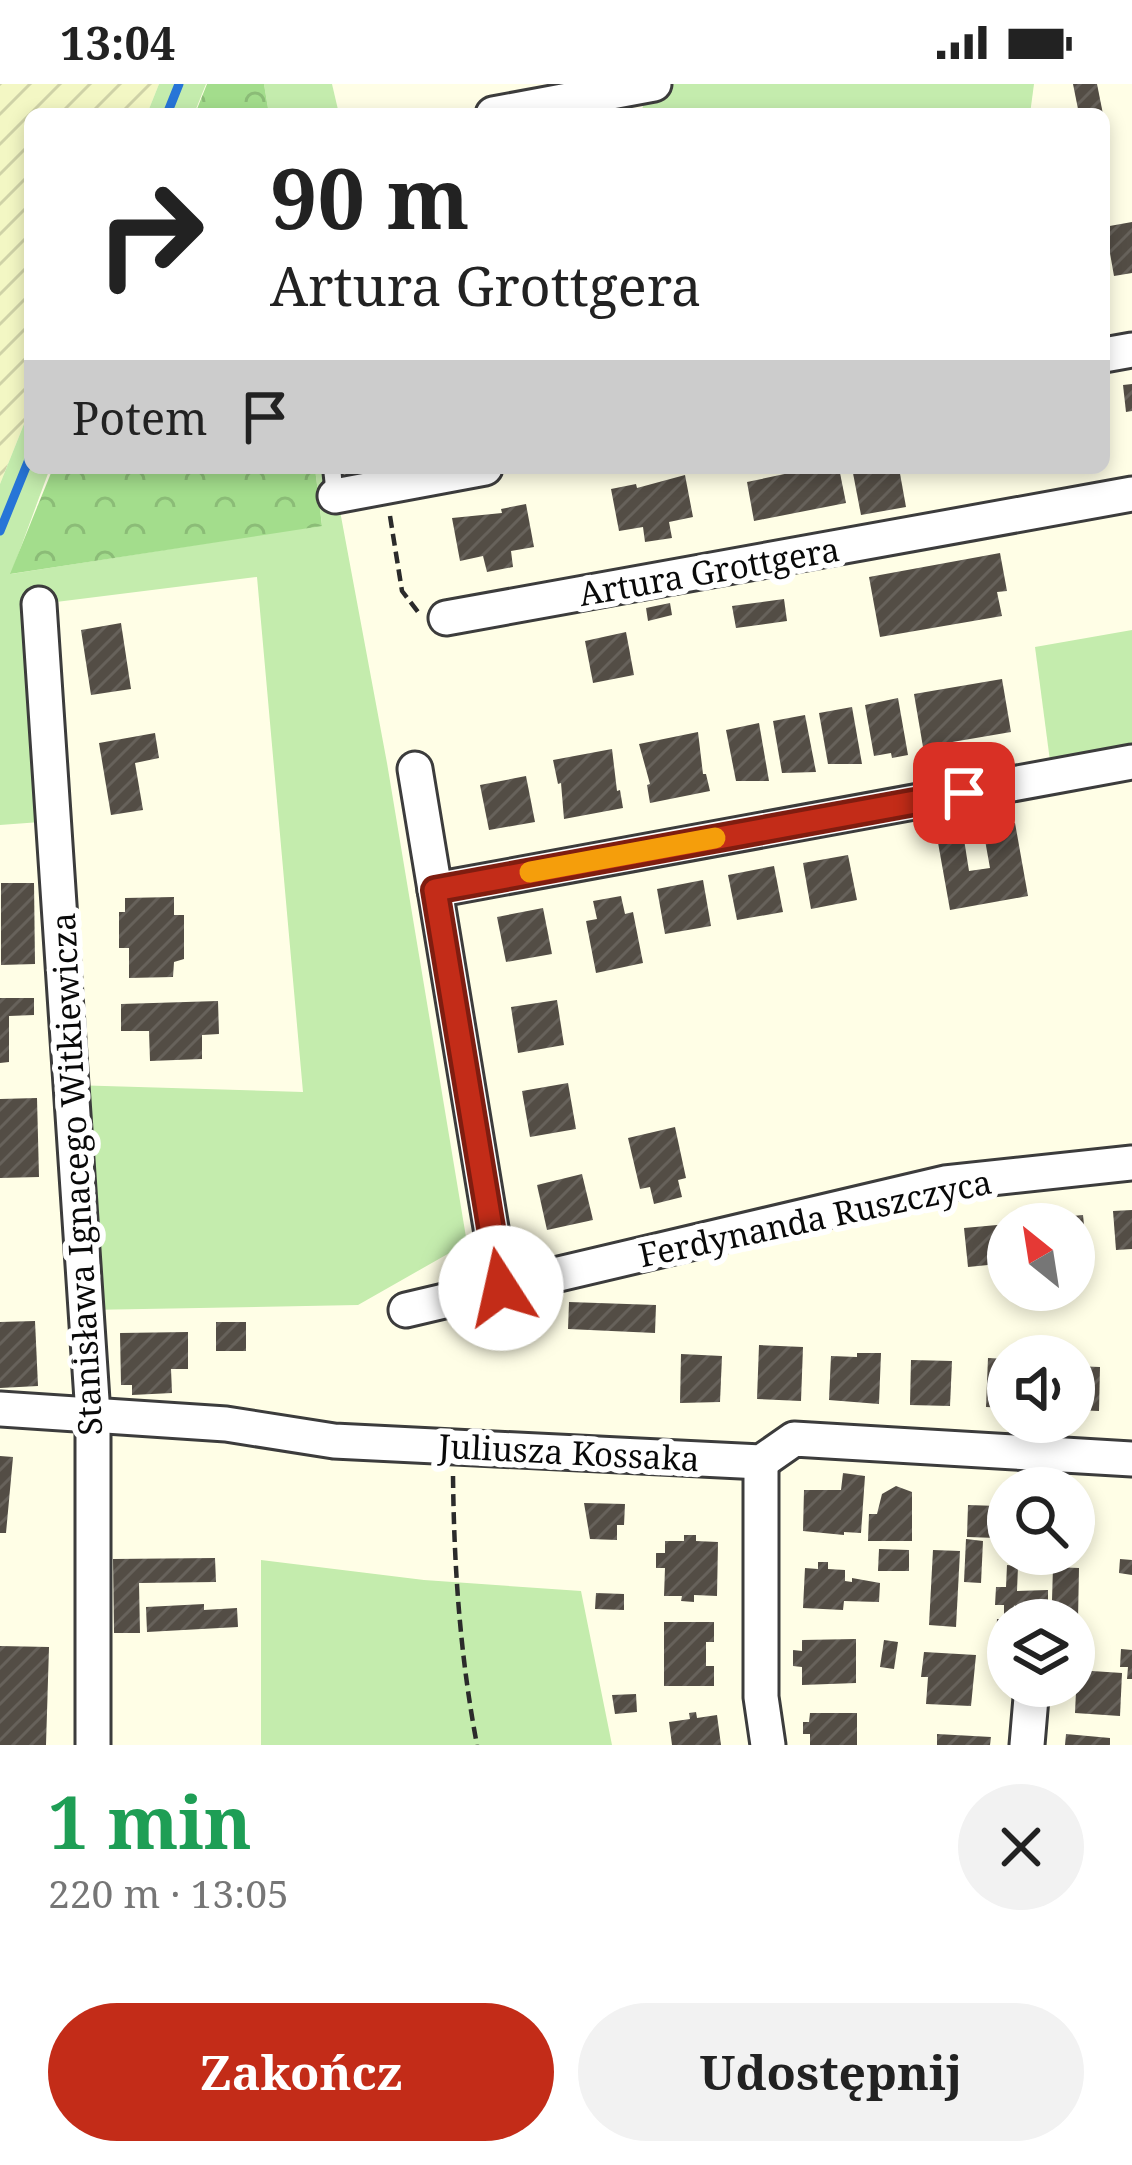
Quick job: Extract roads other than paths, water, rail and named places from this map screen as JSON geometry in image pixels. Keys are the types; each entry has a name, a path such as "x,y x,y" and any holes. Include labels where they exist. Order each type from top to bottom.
{"street":[{"path":"525,108 654,84"},
{"path":"334,482 386,487 454,474"},
{"name":"Artura Grottgera","path":"446,618 1132,494"},
{"name":"Stanisława Ignacego Witkiewicza","path":"39,604 92,1415 93,1745"},
{"path":"435,890 1132,762"},
{"path":"416,769 501,1288"},
{"name":"Ferdynanda Ruszczyca","path":"406,1310 945,1183 1132,1163"},
{"name":"Juliusza Kossaka","path":"0,1409 226,1424 334,1441 761,1462 794,1439 1132,1459"},
{"path":"761,1462 761,1697 768,1745"},
{"path":"1027,1745 1030,1707"}],"waterway":[{"path":"169,108 179,84"},
{"path":"0,531 24,472"}]}
